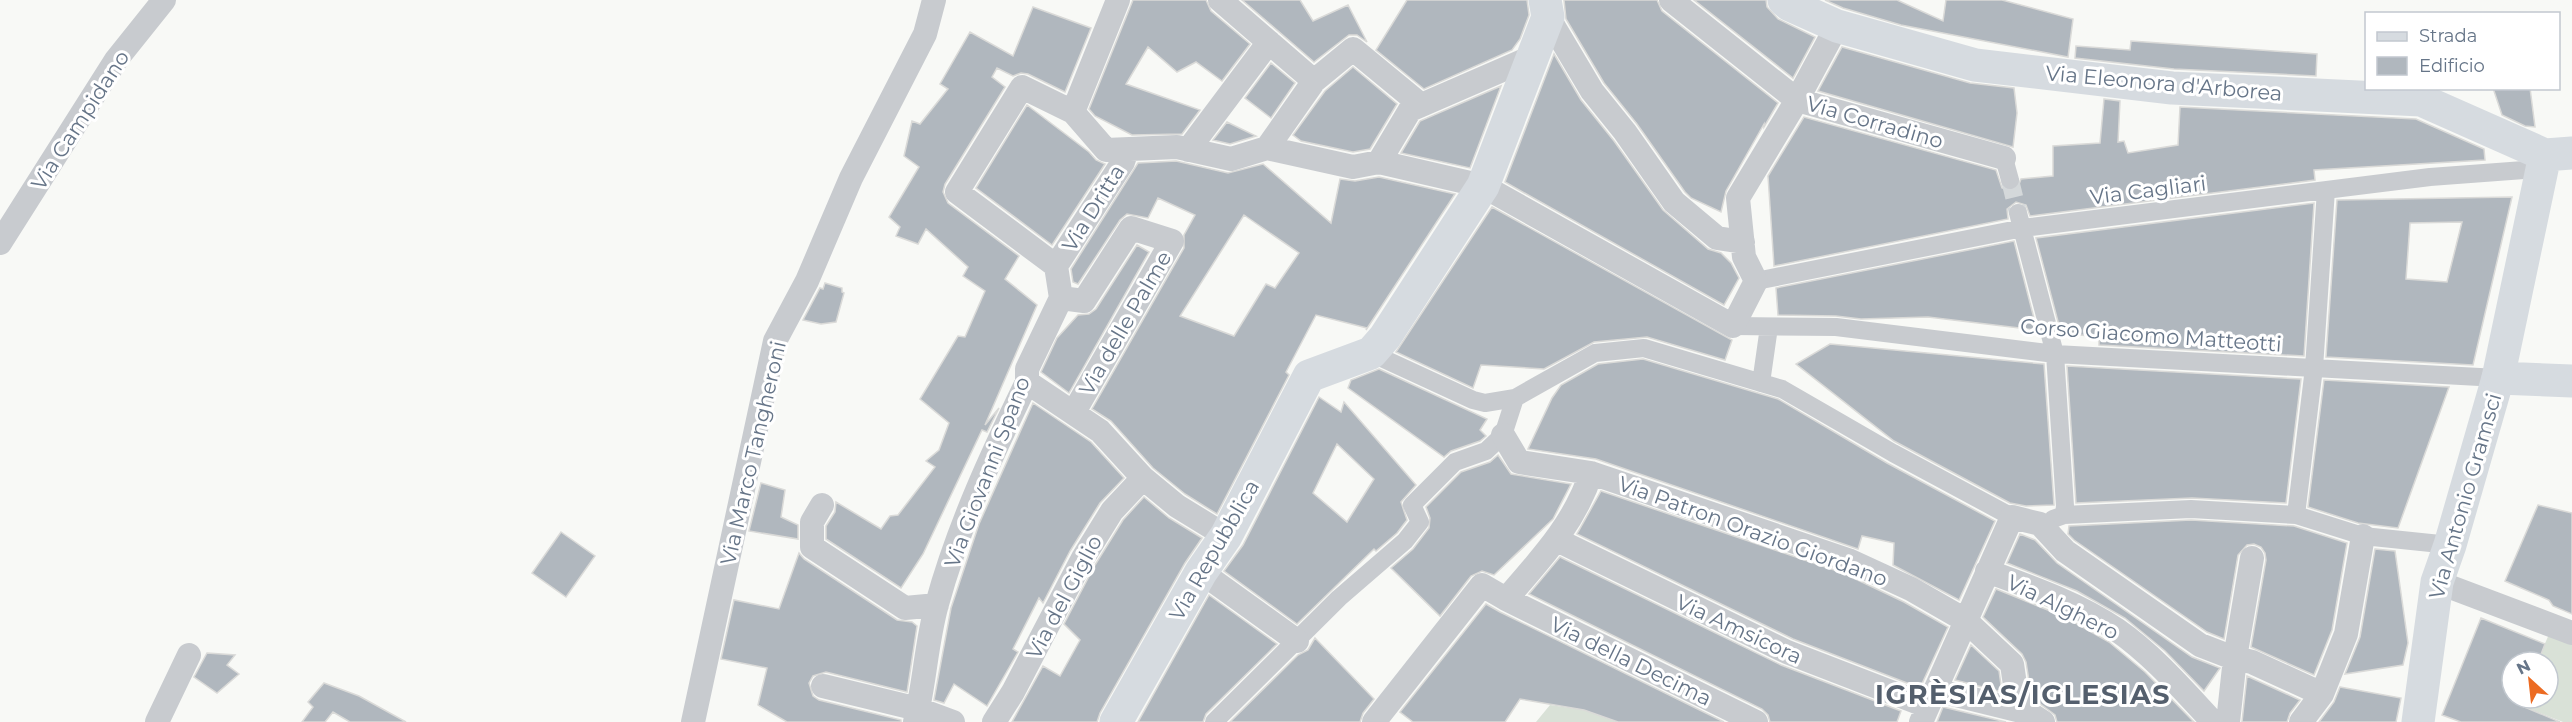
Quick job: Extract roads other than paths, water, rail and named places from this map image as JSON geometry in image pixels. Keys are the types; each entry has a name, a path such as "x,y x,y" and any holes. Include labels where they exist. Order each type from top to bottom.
{"main road":[{"name":"Via Eleonora d'Arborea","path":"1784,0 1790,5 1837,26 1975,65 2172,88 2421,100 2553,160"},
{"path":"1371,353 1385,337 1483,186 1532,57 1546,8"},
{"name":"Via Antonio Gramsci","path":"2419,721 2437,582 2450,545 2498,378 2553,160"},
{"name":"Via Repubblica","path":"1116,722 1201,572 1226,536 1310,376 1371,353"},
{"path":"2498,378 2572,381"}],"street":[{"name":"Via Campidano","path":"0,243 116,60 164,0"},
{"name":"Via Marco Tangheroni","path":"693,722 775,340 807,282 851,178 925,34 934,0"},
{"path":"1073,112 1119,0"},
{"path":"1220,0 1314,81"},
{"name":"Via Corradino","path":"1671,0 1797,100 2007,169"},
{"path":"1546,8 1592,91 1625,132 1674,202 1717,238 1743,242"},
{"path":"1061,298 1056,266 957,192 1022,87 1073,112 1106,150 1178,147 1231,159 1267,148 1353,167 1380,162 1483,186 1733,326 1755,281 1744,257 1738,198 1797,100 1837,26"},
{"path":"1188,150 1269,42"},
{"path":"1267,148 1314,81 1353,49 1421,105"},
{"path":"1380,162 1410,110 1532,57"},
{"name":"Via Dritta","path":"1056,266 1123,162 1127,150"},
{"name":"Via Cagliari","path":"1755,281 2020,221 2326,190 2430,177 2524,170 2553,160"},
{"path":"2296,515 2314,368 2326,190"},
{"path":"2020,221 2055,354 2067,512"},
{"name":"Via delle Palme","path":"1061,298 1084,301 1131,228 1172,241 1074,412"},
{"name":"Via Giovanni Spano","path":"916,716 937,605 956,543 990,457 1027,382 1028,369 1061,298"},
{"name":"Corso Giacomo Matteotti","path":"1733,326 1836,327 2055,354 2498,378"},
{"path":"1761,383 1769,327"},
{"path":"1371,353 1473,400 1485,403 1515,398 1595,353 1644,348 1782,389 1893,453 1973,494 2009,521 2040,524 2067,512 2191,509 2296,515 2363,536 2450,545"},
{"path":"1027,382 1108,437 1143,478 1178,506 1226,536"},
{"path":"1214,722 1339,598 1406,541 1420,522 1412,505 1455,462 1486,451 1503,435 1515,398"},
{"name":"Via Patron Orazio Giordano","path":"1503,435 1519,462 1591,473 1848,560 1911,589 1965,620 2012,664 2016,692 2036,717"},
{"path":"1506,599 1557,540 1584,495 1591,473"},
{"name":"Via del Giglio","path":"994,722 1013,692 1083,558 1112,511 1143,478"},
{"path":"822,505 812,522 812,547 905,608 937,605"},
{"path":"1928,706 2009,521"},
{"path":"2040,524 2065,551 2200,645 2252,662 2322,694"},
{"path":"2301,722 2322,694 2346,634 2363,536"},
{"name":"Via Amsicora","path":"1557,540 1787,652 1928,706 2036,717"},
{"path":"2228,722 2235,658 2252,558"},
{"name":"Via Alghero","path":"1987,571 2062,601 2115,629 2141,648 2213,722"},
{"path":"1201,572 1303,634"},
{"path":"2437,582 2572,633"},
{"name":"Via della Decima","path":"1386,714 1443,633 1482,585 1756,722"},
{"path":"157,722 189,655"},
{"path":"823,686 916,716 953,722"}],"tunnel":[{"path":"2010,180 2018,213"}],"district":[{"name":"IGRÈSIAS/IGLESIAS","path":"2023,694"}]}
